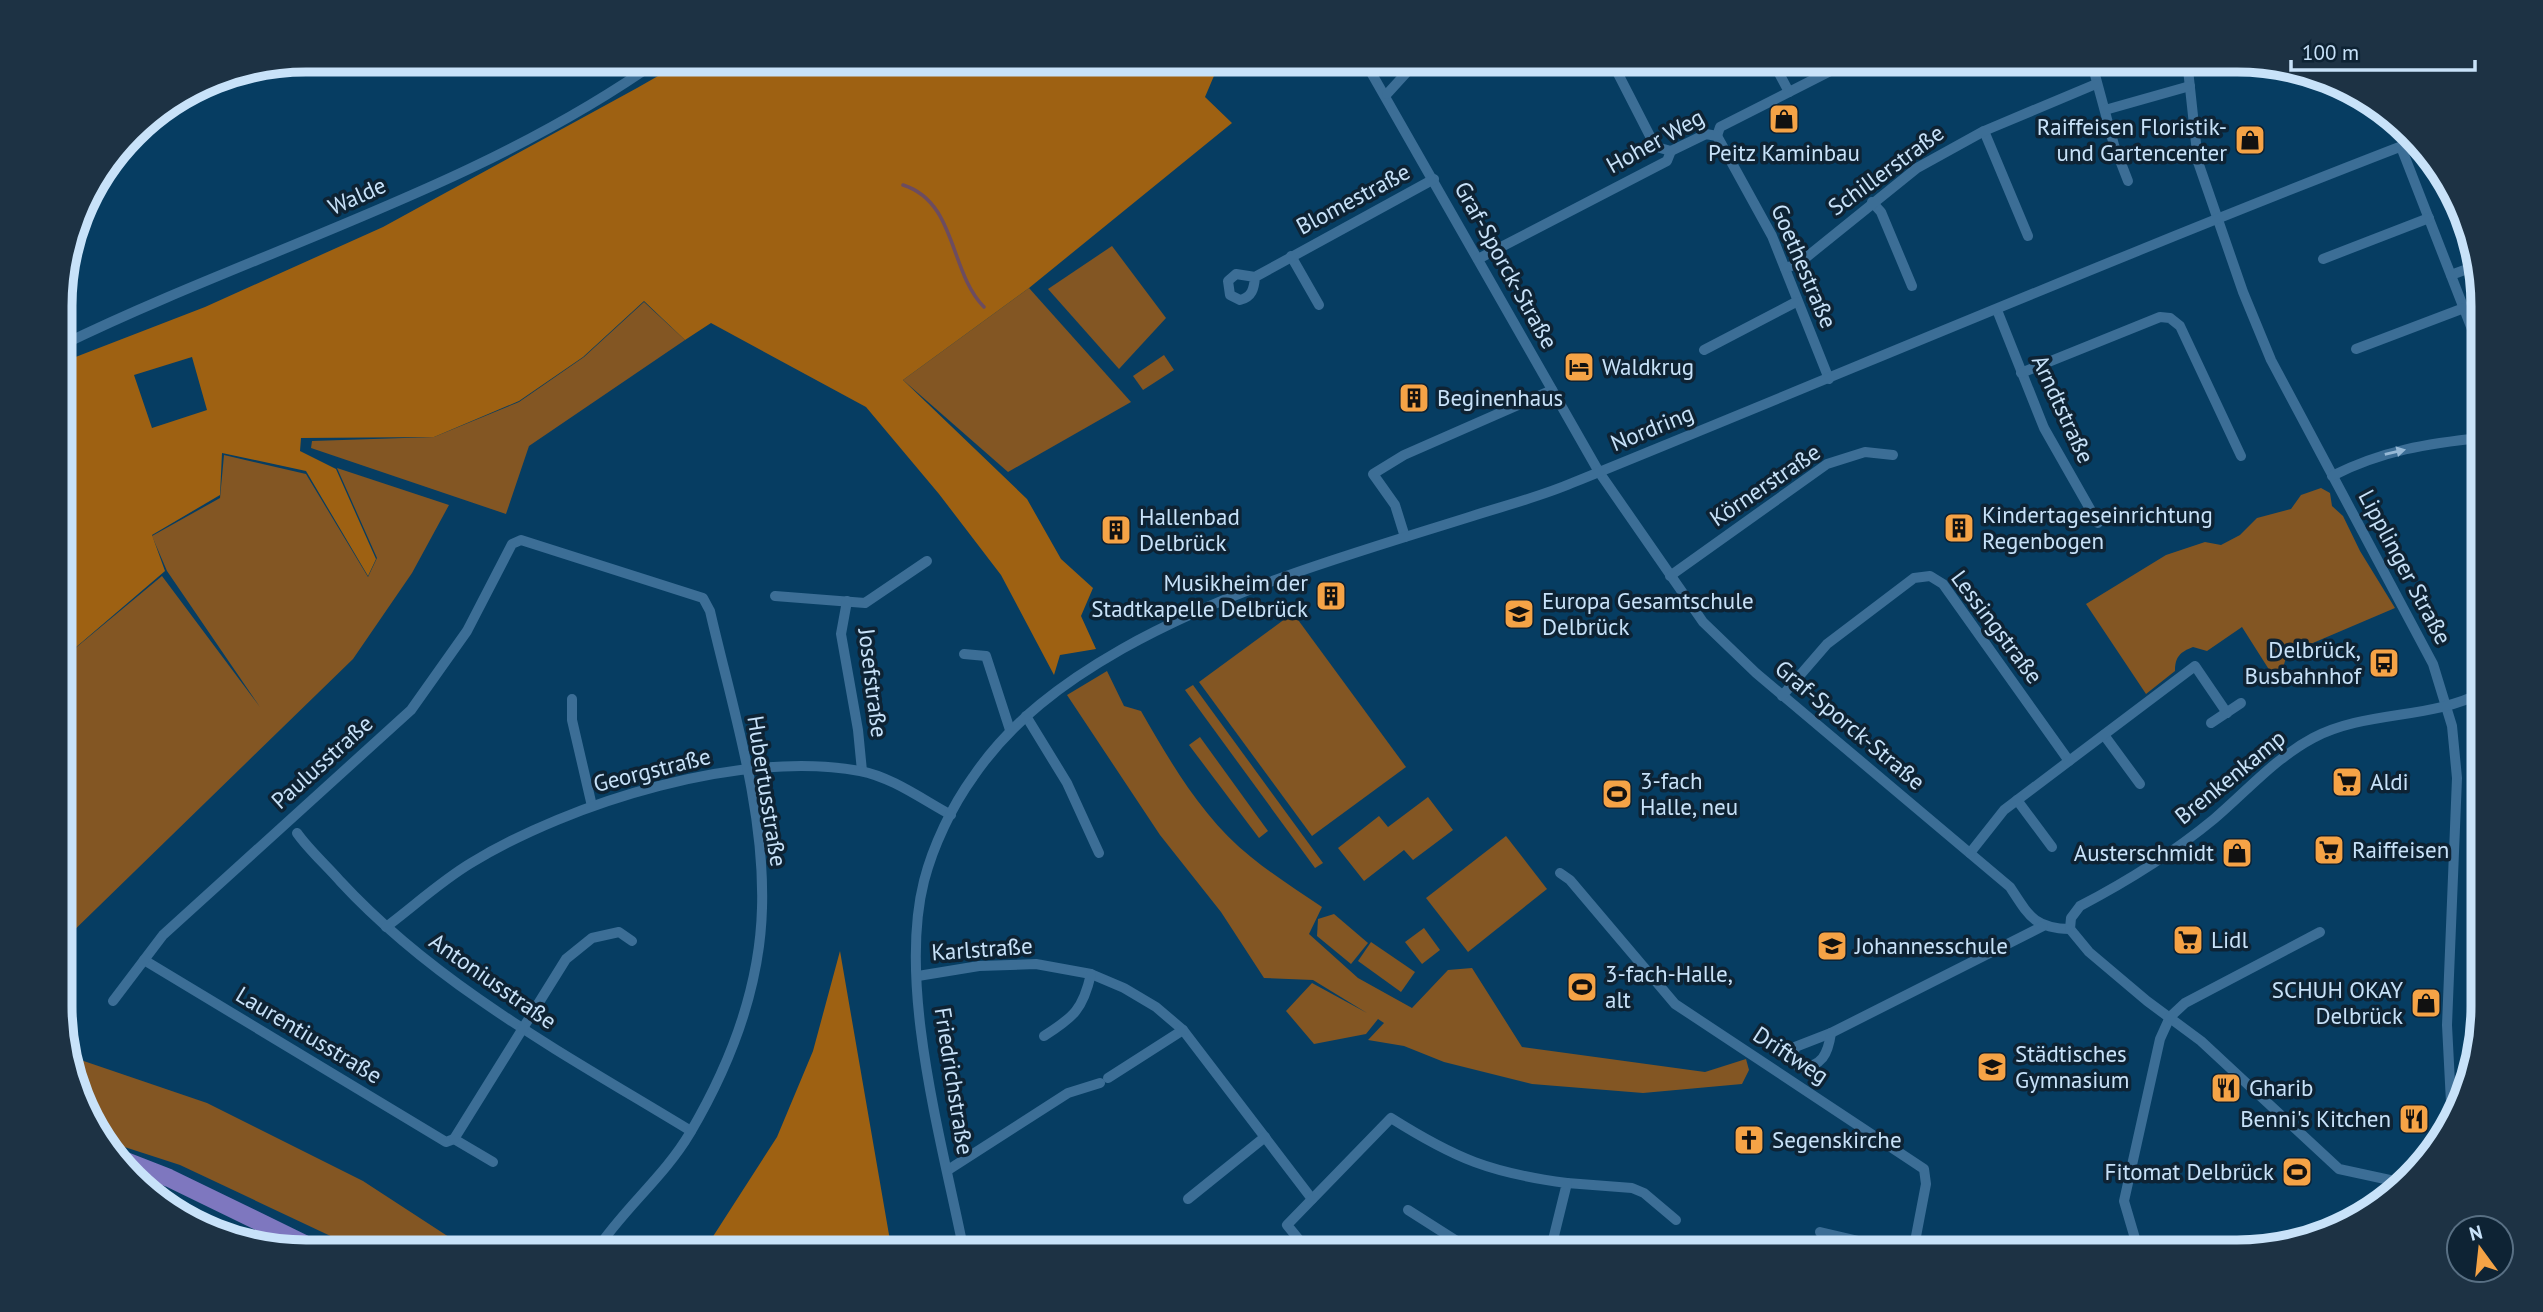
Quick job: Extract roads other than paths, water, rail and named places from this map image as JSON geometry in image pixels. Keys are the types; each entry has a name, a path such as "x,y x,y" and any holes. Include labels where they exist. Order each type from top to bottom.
{"main road":[{"path":"133,1164 182,1184 295,1239"}],"street":[{"name":"Walde","path":"72,340 149,303 292,247 498,154 599,101 641,72"},
{"name":"Graf-Sporck-Straße","path":"1372,72 1387,94 1598,472 1703,622 1782,696 2010,887 2030,918 2043,926"},
{"path":"1387,94 1407,72"},
{"path":"1617,72 1652,140 1660,148 1671,151"},
{"path":"1778,72 1789,92"},
{"name":"Hoher Weg","path":"1478,259 1667,161 1671,151 1706,134 1717,136 1720,127 1828,72"},
{"path":"2094,72 2128,181"},
{"name":"Lipplinger Straße","path":"2189,72 2198,162 2216,220 2271,360 2433,664 2455,742 2457,778 2448,1012 2451,1100"},
{"name":"Schillerstraße","path":"1785,268 1798,264 1917,168 1984,131 2096,84"},
{"path":"2105,110 2190,86"},
{"path":"1984,131 2028,236"},
{"name":"Goethestraße","path":"1717,136 1772,236 1796,302 1829,379"},
{"name":"Nordring","path":"1026,716 1059,687 1211,603 1274,579 1567,486 1997,310 2167,237 2407,144"},
{"path":"2400,147 2471,326"},
{"name":"Blomestraße","path":"1255,276 1434,179"},
{"path":"1872,202 1881,212 1912,286"},
{"path":"2323,259 2429,218"},
{"name":"Blomestraße","path":"1291,256 1319,305"},
{"path":"2451,275 2468,269"},
{"path":"1704,350 1796,302"},
{"path":"2356,349 2464,308"},
{"name":"Arndtstraße","path":"1997,310 2044,428 2098,523"},
{"path":"2021,373 2161,317 2170,318 2180,326 2241,456"},
{"path":"1405,537 1395,505 1373,474 1404,455 1552,390"},
{"path":"2332,476 2368,458 2438,442 2471,439"},
{"name":"Körnerstraße","path":"1670,576 1827,464 1865,452 1893,454"},
{"name":"Paulusstraße","path":"113,1001 163,935 411,710 467,631 512,544 521,540 532,544"},
{"name":"Hubertusstraße","path":"532,544 703,598 710,611 747,770 758,838 762,908 753,982 729,1058 691,1131 666,1170 603,1240"},
{"name":"Josefstraße","path":"775,596 865,603 927,561"},
{"name":"Lessingstraße","path":"1782,696 1827,644 1914,578 1930,576 1943,584 2069,761"},
{"name":"Josefstraße","path":"847,601 841,634 859,730 862,771"},
{"path":"964,654 986,656 1010,730 1026,716 1038,730 1067,783 1099,853"},
{"path":"1970,853 2004,810 2195,666 2227,713"},
{"name":"Brenkenkamp","path":"2070,929 2071,918 2080,906 2188,839 2289,752 2316,737 2339,729 2446,707 2471,697"},
{"path":"572,699 572,720 593,806"},
{"path":"2211,723 2241,703"},
{"name":"Friedrichstraße","path":"962,1240 925,1060 918,976 918,928 924,880 951,815 973,776 1010,730"},
{"path":"2104,735 2140,785"},
{"name":"Georgstraße","path":"386,927 469,864 540,825 652,787 747,770 795,766 862,771 899,786 951,815"},
{"path":"2017,800 2052,847"},
{"path":"281,828 297,833 301,824 296,813"},
{"name":"Antoniusstraße","path":"297,833 409,948 522,1028 691,1131"},
{"name":"Driftweg","path":"1560,873 1570,880 1675,1004 1924,1169 1926,1184 1915,1240"},
{"path":"1799,1068 1793,1058 1795,1047 1831,1033 2043,926 2070,929 2089,952 2201,1041 2339,1169 2393,1181"},
{"path":"454,1139 566,959 592,938 619,932 632,941"},
{"path":"2135,1240 2124,1201 2160,1039 2170,1017 2185,1003 2319,932"},
{"name":"Laurentiusstraße","path":"144,960 446,1142 454,1139 493,1162"},
{"name":"Karlstraße","path":"918,976 979,966 1036,964 1091,974 1156,1007 1183,1030 1312,1199"},
{"path":"1044,1036 1072,1018 1085,998 1091,974"},
{"path":"948,1170 1068,1093 1104,1080 1183,1030"},
{"path":"1799,1068 1812,1068 1821,1062 1829,1048 1831,1033"},
{"path":"1792,1080 1799,1068"},
{"path":"1299,1240 1287,1225 1391,1118 1442,1150 1466,1161 1517,1176 1632,1188 1644,1193 1676,1220"},
{"path":"1188,1199 1265,1137"},
{"path":"1553,1240 1567,1183"},
{"path":"1408,1210 1455,1240"},
{"path":"1820,1232 1854,1240"}],"waterway":[{"path":"903,185 921,194 934,206 951,239 964,276 984,307"}],"place":[{"name":"Peitz Kaminbau","path":"1784,119"},
{"name":"Raiffeisen Floristik- und Gartencenter","path":"2250,140"},
{"name":"Waldkrug","path":"1579,367"},
{"name":"Beginenhaus","path":"1414,398"},
{"name":"Kindertageseinrichtung Regenbogen","path":"1959,528"},
{"name":"Hallenbad Delbrück","path":"1116,530"},
{"name":"Musikheim der Stadtkapelle Delbrück","path":"1331,596"},
{"name":"Europa Gesamtschule Delbrück","path":"1519,614"},
{"name":"Delbrück, Busbahnhof","path":"2384,663"},
{"name":"Aldi","path":"2347,782"},
{"name":"3-fach Halle, neu","path":"1617,794"},
{"name":"Raiffeisen","path":"2329,850"},
{"name":"Austerschmidt","path":"2237,853"},
{"name":"Lidl","path":"2188,940"},
{"name":"Johannesschule","path":"1832,946"},
{"name":"3-fach-Halle, alt","path":"1582,987"},
{"name":"SCHUH OKAY Delbrück","path":"2426,1003"},
{"name":"Städtisches Gymnasium","path":"1992,1067"},
{"name":"Gharib","path":"2226,1088"},
{"name":"Benni's Kitchen","path":"2414,1119"},
{"name":"Segenskirche","path":"1749,1140"},
{"name":"Fitomat Delbrück","path":"2297,1172"}]}
